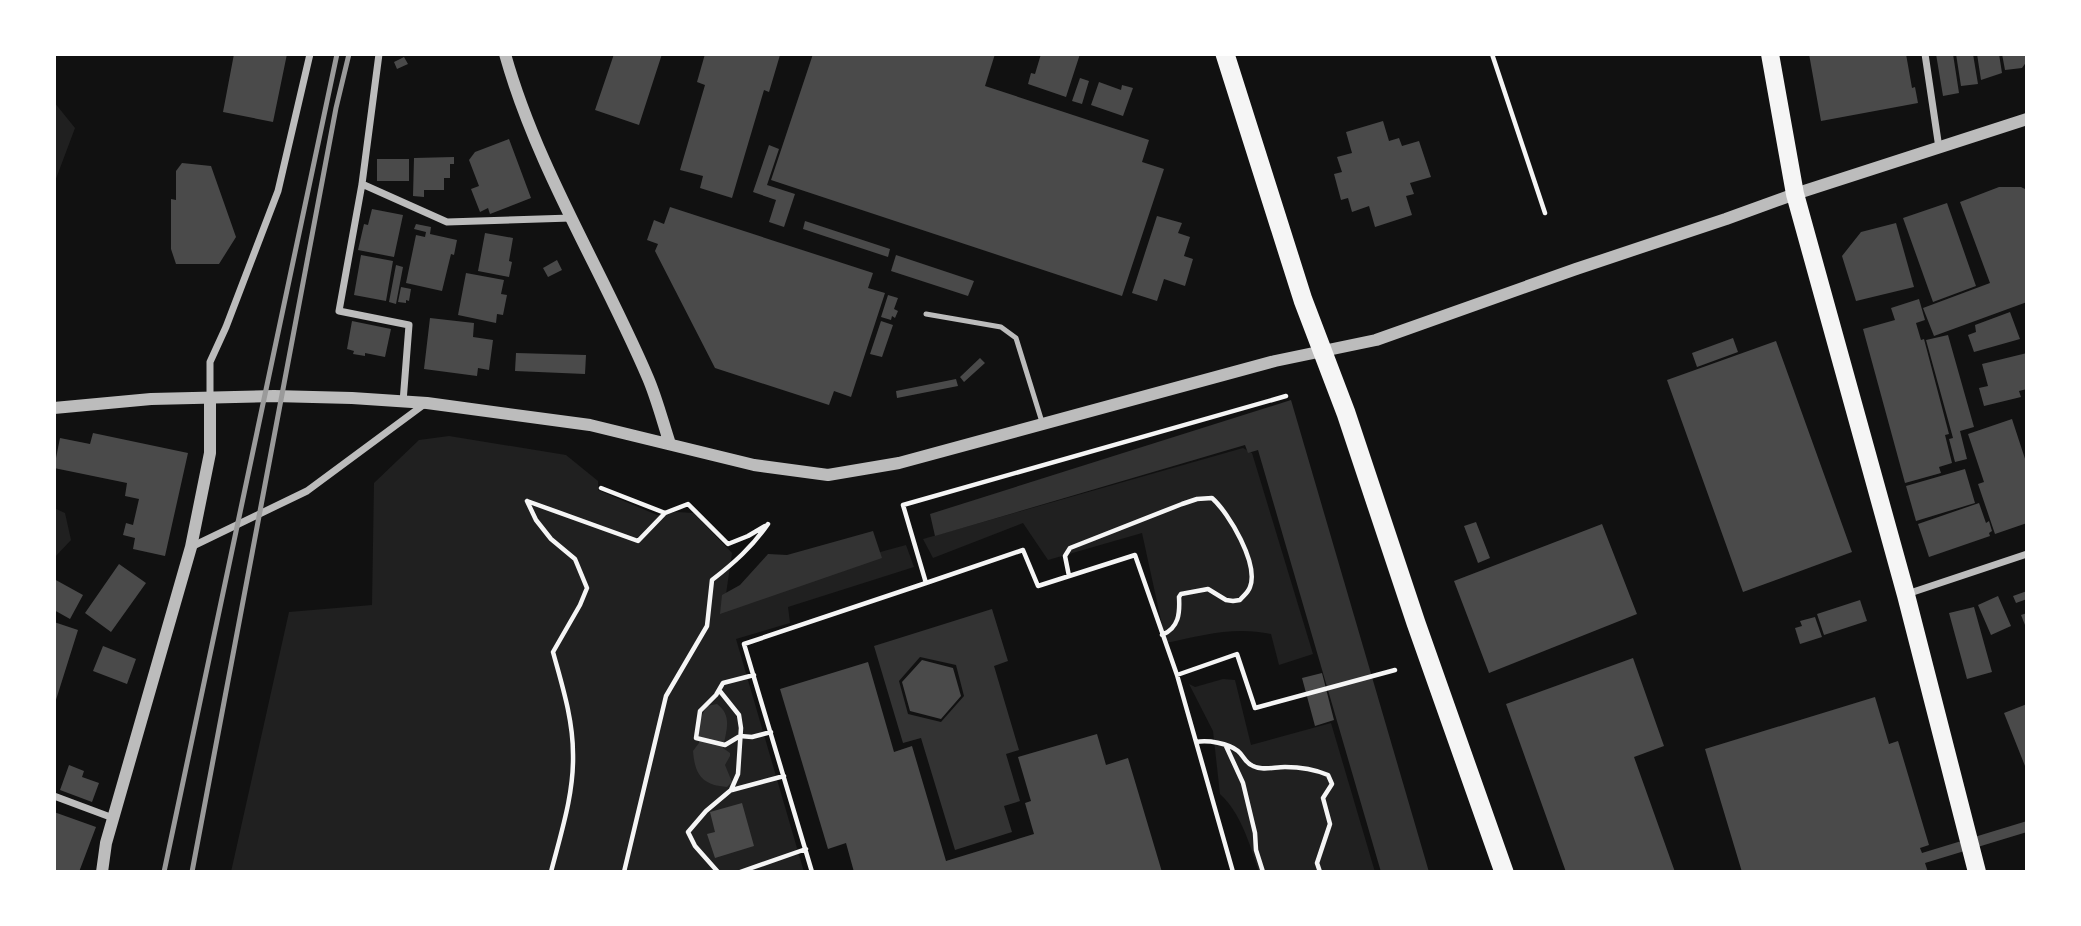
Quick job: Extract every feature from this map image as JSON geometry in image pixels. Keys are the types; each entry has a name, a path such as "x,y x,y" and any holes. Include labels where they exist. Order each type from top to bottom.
{"highway":[{"path":"1225,54 1298,286 1346,413 1416,623 1504,872"}],"main road":[{"path":"1770,54 1795,194 1906,595 1978,872"}],"street":[{"path":"102,872 106,843 191,547 210,453 210,362 278,191 310,54"},
{"path":"379,54 362,184 339,310 409,325 403,402"},
{"path":"505,54 516,93 571,218 648,380 670,444"},
{"path":"1925,54 1939,148"},
{"path":"54,408 210,397 352,398 427,403 590,425 754,465 828,475 899,463 1275,361 1391,336 1795,194 2027,119"},
{"path":"362,184 447,222 571,218"},
{"path":"191,547 307,491 427,403"},
{"path":"1906,595 2027,554"},
{"path":"54,796 113,818"}],"lane":[{"path":"926,314 1001,327 1016,338 1043,424"}],"path":[{"path":"1492,54 1545,213"},
{"path":"926,583 903,505 1286,396"},
{"path":"601,488 666,513"},
{"path":"1069,576 1065,556 1070,548 1182,504 1212,498 1222,507 1241,541 1251,569 1250,587 1240,600 1233,601 1208,589 1181,594 1178,620 1172,630 1162,635"},
{"path":"551,872 569,799 573,754 569,709 554,652 587,588 575,559 551,538 536,520 527,501 638,541 666,513 688,504 728,544 768,524 753,545 712,580 707,626 666,696 624,872"},
{"path":"812,872 744,644 1023,550 1038,586 1135,555 1177,675 1233,872"},
{"path":"1177,675 1237,654 1255,708 1395,670"},
{"path":"754,675 723,683 700,711 696,738 725,745 740,736 752,737 771,732"},
{"path":"719,690 739,715 741,728 738,774 731,790"},
{"path":"1196,742 1226,746 1241,754 1246,762 1254,767 1294,767 1328,775 1332,784 1323,798 1330,824 1317,863 1320,872"},
{"path":"1226,746 1243,783 1263,872"},
{"path":"714,871 688,832 706,811 731,790 784,776"},
{"path":"740,872 806,849"}],"shaded area":[{"path":"54,102 75,128 54,184"},
{"path":"1291,400 1429,872 1381,872 1258,450 1248,453 1245,445 935,536 930,514"},
{"path":"449,436 566,455 598,481 598,490 657,515 694,513 732,553 726,594 906,545 914,567 788,607 790,623 736,639 804,872 231,872 289,612 372,605 374,483 419,440"},
{"path":"1243,448 1252,453 1313,654 1279,665 1271,634 1231,631 1166,643 1142,533 1048,560 1023,523 933,558 923,539"},
{"path":"54,508 65,513 71,540 54,558"},
{"path":"873,531 882,558 720,614 722,595 740,585 768,554 787,555"},
{"path":"992,609 1008,661 994,666 1019,750 1006,754 1020,801 1004,806 1012,832 955,850 921,738 903,743 874,646","holes":["920,657 956,665 964,696 941,722 908,714 899,681"]},
{"path":"1223,679 1235,680 1251,745 1331,723 1375,872 1259,872 1234,810 1220,794 1213,731 1189,684 1195,687"},
{"path":"717,704 727,719 723,748 730,753 725,765 732,782 727,787 711,784 701,777 693,751 699,743 704,711 707,706"}],"building":[{"path":"234,54 287,54 273,122 223,112"},
{"path":"614,54 662,54 639,125 595,110"},
{"path":"705,54 780,55 769,92 764,90 732,198 700,188 703,176 680,170 705,85 697,82"},
{"path":"813,54 995,54 985,86 1149,140 1142,162 1164,169 1122,296 771,180"},
{"path":"1041,54 1080,54 1066,97 1028,84 1031,73 1035,74"},
{"path":"1809,54 1906,54 1912,88 1915,87 1918,103 1821,121"},
{"path":"1936,54 1953,54 1959,93 1943,96"},
{"path":"1956,54 1973,54 1978,84 1961,86"},
{"path":"1977,54 1999,54 2002,73 1981,80"},
{"path":"2002,54 2027,54 2027,61 2022,68 2005,70"},
{"path":"404,57 408,64 397,69 394,62"},
{"path":"1080,78 1089,81 1082,104 1072,101"},
{"path":"1099,82 1121,90 1122,85 1133,88 1123,116 1091,105"},
{"path":"1383,121 1389,141 1399,138 1402,146 1419,141 1431,177 1410,183 1414,194 1406,196 1412,215 1375,227 1369,206 1352,212 1348,198 1341,200 1334,174 1342,172 1337,157 1352,153 1346,132"},
{"path":"509,139 531,198 490,214 488,208 480,212 471,189 479,186 469,160 475,152"},
{"path":"769,145 779,149 767,185 795,194 784,227 769,222 776,200 753,192"},
{"path":"454,157 454,164 450,164 450,178 444,178 444,190 424,190 424,197 413,196 414,158"},
{"path":"377,159 409,159 409,181 377,181"},
{"path":"182,163 211,166 236,237 219,264 176,264 171,249 171,199 176,200 176,171"},
{"path":"1999,187 2021,187 2027,190 2027,302 1934,336 1923,308 1990,283 1960,202"},
{"path":"1947,203 1976,286 1933,302 1903,218"},
{"path":"670,207 873,273 868,288 885,293 851,397 834,391 829,405 715,368 655,251 658,244 647,240 654,220 664,224"},
{"path":"372,209 403,215 394,257 358,250 364,224 368,225"},
{"path":"1157,216 1182,223 1178,233 1190,237 1184,256 1193,259 1185,286 1164,279 1157,301 1132,293"},
{"path":"805,221 890,249 888,257 803,229"},
{"path":"1896,223 1914,287 1856,301 1842,256 1861,232"},
{"path":"416,224 431,227 430,234 457,240 442,291 406,283 416,235 425,237 426,232 414,229"},
{"path":"485,233 513,238 509,277 478,271"},
{"path":"361,255 393,261 386,301 354,295"},
{"path":"896,255 974,281 968,296 891,271"},
{"path":"557,260 562,270 548,277 543,268"},
{"path":"396,265 403,267 396,304 389,302"},
{"path":"466,273 504,280 501,294 507,295 503,315 497,314 496,323 458,315"},
{"path":"401,287 411,289 409,301 406,300 406,303 398,302"},
{"path":"888,295 898,298 894,309 898,311 891,320 881,317"},
{"path":"1919,299 1925,320 1916,323 1921,340 1924,339 1949,434 1945,435 1952,463 1939,467 1941,473 1905,483 1863,329 1895,320 1891,308"},
{"path":"2010,312 2020,339 1974,352 1968,335 1976,332 1975,325"},
{"path":"430,318 474,323 473,337 493,340 489,370 478,368 477,376 424,369"},
{"path":"352,321 391,329 385,357 365,353 365,356 353,354 354,351 347,349"},
{"path":"881,321 893,325 882,357 870,354"},
{"path":"1948,335 1974,427 1960,431 1967,459 1955,462 1949,439 1953,438 1926,340"},
{"path":"1733,338 1738,352 1697,367 1692,353"},
{"path":"1776,341 1852,552 1743,592 1667,380"},
{"path":"516,353 586,355 585,374 515,371"},
{"path":"2027,353 2027,389 2019,391 2021,397 1984,406 1979,388 1988,386 1982,364"},
{"path":"980,358 985,363 964,382 960,377"},
{"path":"956,379 958,386 897,398 896,391"},
{"path":"2012,419 2027,465 2027,523 1995,534 1978,484 1984,482 1968,434"},
{"path":"93,433 188,453 165,556 133,549 135,538 123,535 126,523 133,525 139,499 125,496 127,483 54,468 60,438 90,444"},
{"path":"1965,469 1975,503 1916,521 1906,486"},
{"path":"1979,503 1986,523 1989,521 1992,531 1990,536 1929,557 1918,524"},
{"path":"1476,522 1490,558 1478,563 1464,526"},
{"path":"1602,524 1637,614 1489,673 1454,581"},
{"path":"119,564 146,583 111,632 85,613"},
{"path":"54,579 83,595 70,619 54,610"},
{"path":"2027,591 2027,599 2016,603 2013,596"},
{"path":"1998,596 2011,626 1991,635 1978,605"},
{"path":"1860,600 1867,621 1824,635 1817,614"},
{"path":"1974,607 1992,672 1967,679 1949,613"},
{"path":"2027,613 2027,630 2021,615"},
{"path":"1815,617 1822,637 1800,644 1795,628 1802,626 1800,621"},
{"path":"54,622 78,630 55,703 54,703"},
{"path":"103,646 136,659 127,684 93,671"},
{"path":"1633,658 1664,746 1634,757 1675,872 1566,872 1506,704"},
{"path":"922,660 953,668 961,696 941,719 910,711 902,682"},
{"path":"868,662 894,752 912,746 946,861 1034,834 1025,803 1031,801 1018,757 1097,734 1106,765 1128,758 1162,872 854,872 846,843 828,849 780,689"},
{"path":"1322,673 1334,720 1315,726 1302,678"},
{"path":"1875,697 1889,744 1898,741 1929,845 1920,848 1922,853 2027,821 2027,832 1925,863 1928,872 1742,872 1705,749"},
{"path":"2027,704 2027,771 2004,713"},
{"path":"69,765 84,771 82,777 99,783 92,802 60,790"},
{"path":"742,803 754,846 715,858 707,834 715,832 710,812"},
{"path":"54,812 96,827 79,872 54,872"}],"railway":[{"path":"164,872 337,54"},
{"path":"192,872 336,108 349,54"}]}
